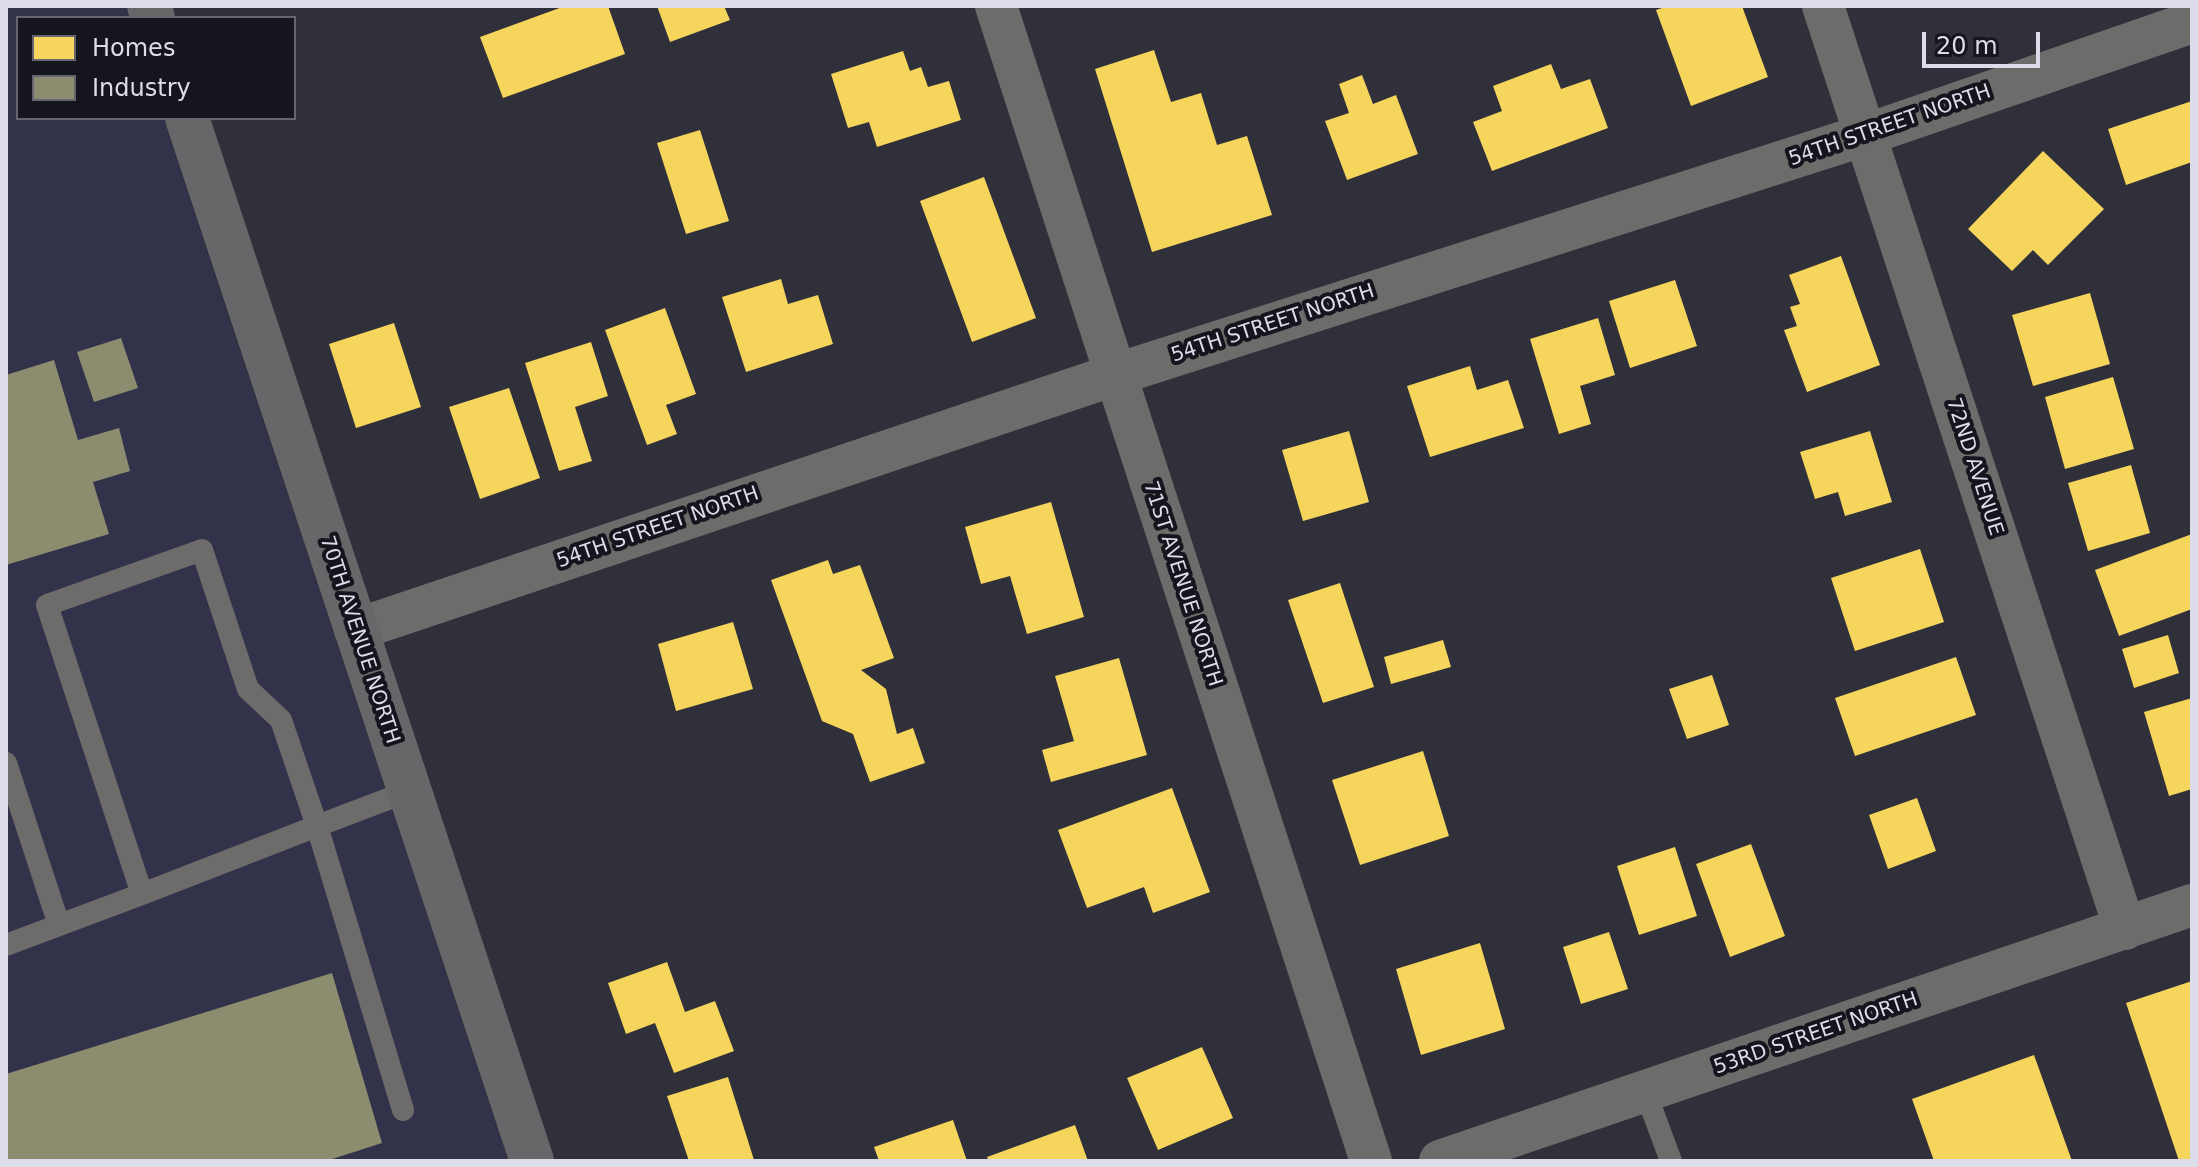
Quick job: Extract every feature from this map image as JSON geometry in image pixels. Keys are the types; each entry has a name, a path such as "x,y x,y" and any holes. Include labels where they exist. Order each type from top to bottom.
{"street":[{"name":"71ST AVENUE NORTH","path":"996,6 1371,1161"},
{"name":"72ND AVENUE","path":"1823,6 2125,929"},
{"name":"54TH STREET NORTH","path":"355,630 1114,375 1865,135 2192,22"},
{"name":"70TH AVENUE NORTH","path":"188,120 532,1161"},
{"name":"53RD STREET NORTH","path":"1440,1161 2192,905"}],"lane":[{"path":"142,894 47,605 202,550 248,689 281,720 317,826 403,1110"},
{"path":"6,763 59,925"},
{"path":"6,945 409,791"},
{"path":"1645,1091 1671,1161"}],"shaded area":[{"path":"6,6 126,6 129,16 16,16 16,120 164,120 508,1161 6,1161"}],"building: Homes":[{"path":"565,6 608,6 625,54 503,98 480,37"},
{"path":"657,6 724,6 730,20 670,42"},
{"path":"1668,6 1742,6 1768,77 1691,106 1656,10"},
{"path":"1154,50 1171,102 1201,93 1217,145 1247,136 1272,215 1152,252 1095,69"},
{"path":"903,51 910,71 921,67 928,87 949,81 961,120 877,147 869,122 848,128 831,74"},
{"path":"1551,64 1561,89 1590,79 1608,128 1492,171 1473,122 1502,111 1493,86"},
{"path":"1362,75 1373,104 1396,95 1418,154 1347,180 1325,121 1349,113 1339,84"},
{"path":"2192,101 2192,162 2126,185 2108,129"},
{"path":"700,130 729,221 686,234 657,143"},
{"path":"2043,151 2104,209 2048,265 2033,250 2012,271 1968,229"},
{"path":"984,177 1036,318 972,342 920,201"},
{"path":"1841,256 1880,365 1807,392 1784,330 1797,326 1790,307 1800,304 1789,275"},
{"path":"781,279 788,304 818,295 833,344 746,372 722,297"},
{"path":"1675,280 1697,346 1630,368 1609,301"},
{"path":"2090,293 2110,364 2033,386 2012,315"},
{"path":"665,308 696,394 666,405 677,434 647,445 605,330"},
{"path":"1598,318 1615,375 1580,386 1591,424 1559,434 1530,339"},
{"path":"394,323 421,407 356,428 329,344"},
{"path":"591,342 608,396 575,407 592,461 559,471 525,363"},
{"path":"1470,366 1477,390 1508,380 1524,428 1430,457 1407,386"},
{"path":"2113,377 2134,449 2065,469 2045,397"},
{"path":"509,388 540,478 480,499 449,407"},
{"path":"1349,431 1369,502 1303,521 1282,450"},
{"path":"1870,431 1892,502 1845,516 1838,492 1815,499 1800,452"},
{"path":"2131,465 2150,533 2088,551 2068,483"},
{"path":"1051,502 1084,617 1027,634 1010,576 981,584 965,527"},
{"path":"2192,534 2192,609 2119,636 2095,570"},
{"path":"1920,549 1944,622 1855,651 1831,578"},
{"path":"828,560 833,574 860,565 894,658 861,670 886,689 897,734 913,728 925,763 870,782 853,734 822,721 771,580"},
{"path":"1340,583 1374,687 1323,703 1288,600"},
{"path":"733,622 753,689 676,711 658,644"},
{"path":"2168,635 2179,673 2134,688 2122,649"},
{"path":"1443,640 1451,667 1391,684 1384,657"},
{"path":"1956,657 1976,715 1855,756 1835,698"},
{"path":"1119,658 1147,755 1051,782 1042,750 1074,741 1055,676"},
{"path":"1712,675 1729,725 1687,739 1669,689"},
{"path":"2192,698 2192,789 2169,796 2144,712"},
{"path":"1423,751 1449,836 1360,865 1332,780"},
{"path":"1172,788 1210,892 1153,913 1144,887 1087,908 1058,830"},
{"path":"1917,798 1936,851 1888,869 1869,815"},
{"path":"1751,844 1785,936 1730,957 1696,864"},
{"path":"1675,847 1697,916 1639,935 1617,866"},
{"path":"1609,932 1628,989 1581,1004 1563,947"},
{"path":"1480,943 1505,1029 1421,1055 1396,969"},
{"path":"667,962 685,1012 715,1001 734,1051 674,1073 655,1023 626,1034 608,983"},
{"path":"2192,981 2192,1161 2179,1161 2126,1003"},
{"path":"1202,1047 1233,1118 1158,1150 1127,1078"},
{"path":"2034,1055 2072,1161 1934,1161 1912,1099"},
{"path":"728,1077 754,1160 689,1161 667,1096"},
{"path":"953,1120 967,1161 879,1161 874,1147"},
{"path":"1075,1125 1088,1161 989,1161 987,1157"}],"building: Industry":[{"path":"121,338 138,388 94,402 77,352"},
{"path":"54,360 78,440 119,428 130,471 93,482 109,534 6,565 6,375"},
{"path":"332,973 382,1143 326,1161 6,1161 6,1074"}]}
